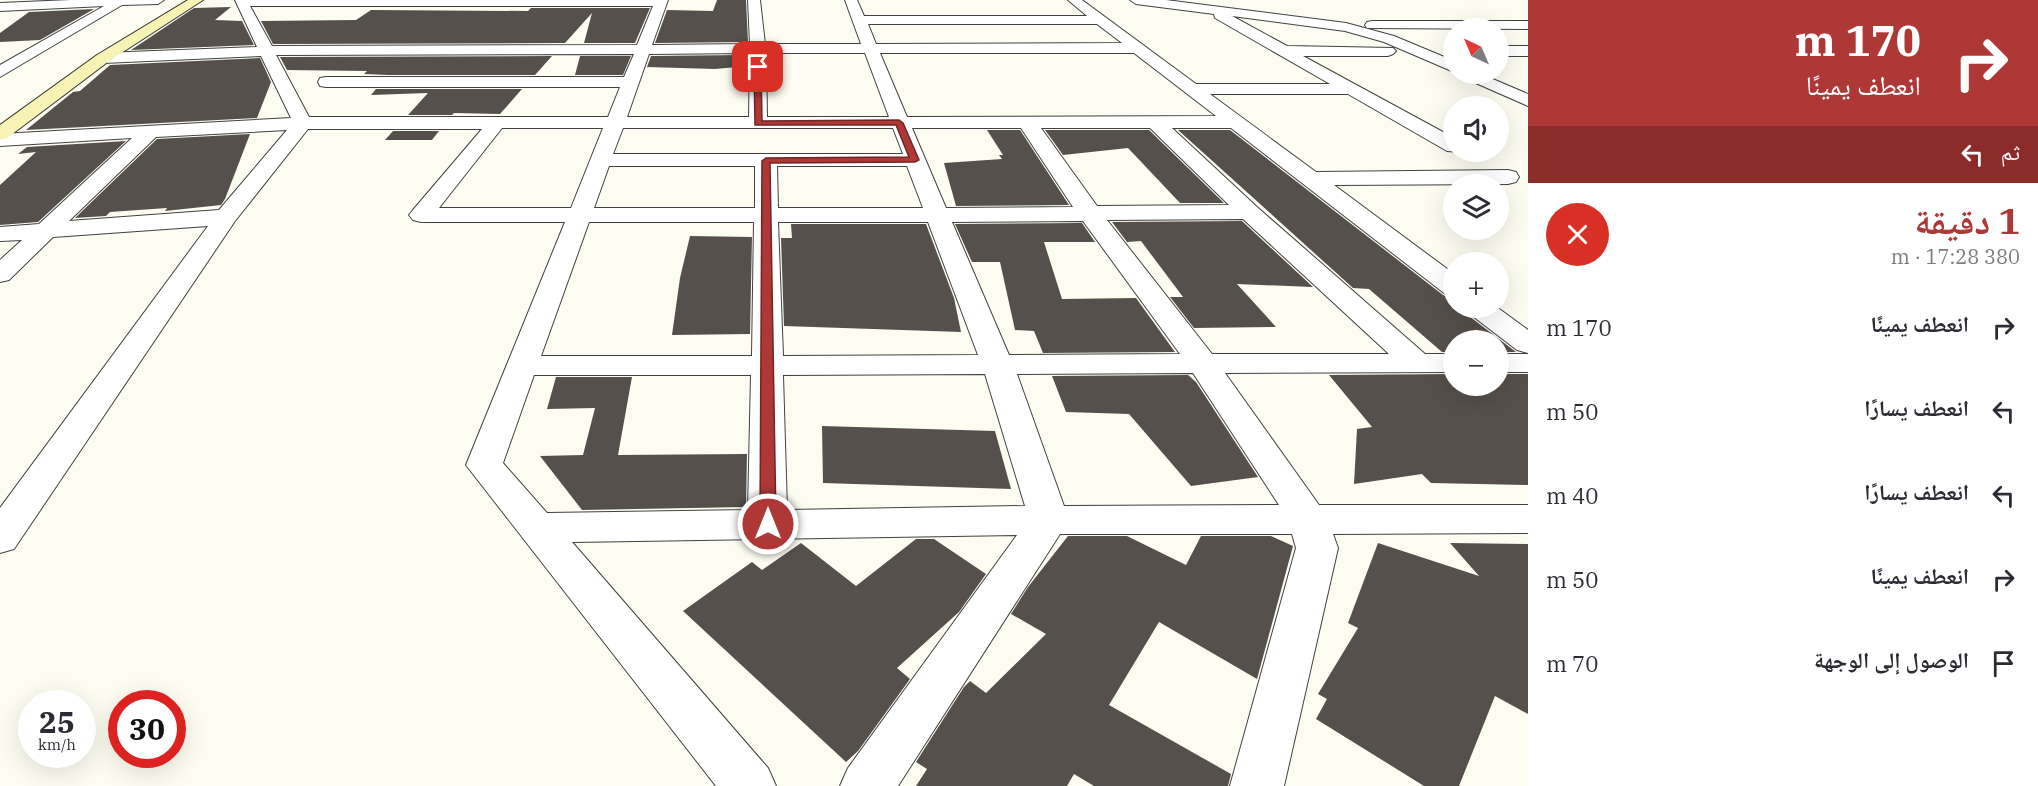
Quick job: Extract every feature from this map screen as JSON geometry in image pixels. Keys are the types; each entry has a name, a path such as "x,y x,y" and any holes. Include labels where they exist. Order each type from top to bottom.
{"street":[{"path":"0,7 158,0"},
{"path":"0,134 103,58 196,0"},
{"path":"754,0 758,48 758,123"},
{"path":"1074,0 1443,279"},
{"path":"1136,0 1346,27 1380,36 1443,62"},
{"path":"242,1 364,1 652,20 758,48 860,23 1098,20"},
{"path":"242,1 276,50 303,123"},
{"path":"336,19 364,1"},
{"path":"0,72 122,2"},
{"path":"0,20 32,5"},
{"path":"1008,7 1021,20"},
{"path":"1209,9 1443,141"},
{"path":"1451,10 1473,18"},
{"path":"1333,11 1365,24 1443,25"},
{"path":"103,58 276,50 652,20"},
{"path":"652,20 615,124 484,465 749,786"},
{"path":"860,23 1135,48"},
{"path":"860,23 997,363 1049,520"},
{"path":"1509,25 1528,25"},
{"path":"1509,31 1528,38"},
{"path":"276,50 310,34"},
{"path":"1282,51 1443,51"},
{"path":"1509,51 1528,51"},
{"path":"326,82 630,82"},
{"path":"1491,84 1528,100"},
{"path":"1191,89 1351,89"},
{"path":"1155,122 1249,212 1417,363"},
{"path":"0,140 303,123 1235,122"},
{"path":"0,538 226,217 303,123"},
{"path":"1027,123 1090,214 1202,363 1308,519 1317,548 1268,781"},
{"path":"496,124 421,215 766,216 1249,212"},
{"path":"0,274 149,133"},
{"path":"601,160 915,160"},
{"path":"766,161 768,524"},
{"path":"1480,162 1502,174"},
{"path":"1310,179 1443,178"},
{"path":"1509,178 1528,189"},
{"path":"0,234 226,217"},
{"path":"1493,318 1528,344"},
{"path":"522,366 767,363 1443,363"},
{"path":"1509,363 1528,363"},
{"path":"536,528 1049,520 1308,519 1520,527"},
{"path":"867,786 1049,520"}],"building":[{"path":"717,0 746,0 748,42 655,43 667,10 713,11"},
{"path":"231,7 215,20 242,21 254,45 131,50 194,8"},
{"path":"531,8 650,8 635,43 584,43 592,13 565,43 273,44 261,21 356,20 371,10 528,11"},
{"path":"94,9 40,40 0,42 0,33 29,12"},
{"path":"740,55 748,66 715,69 647,67 651,56"},
{"path":"552,56 535,75 388,75 364,74 367,71 287,70 280,57"},
{"path":"580,56 631,56 623,75 575,75"},
{"path":"260,58 271,82 257,118 26,130 73,92 80,91 110,65"},
{"path":"376,89 522,89 500,114 408,115 428,93 371,95"},
{"path":"987,130 1020,130 1069,205 956,206 944,163 1002,159 999,155 1003,155"},
{"path":"1045,130 1149,130 1224,203 1180,203 1128,148 1063,155"},
{"path":"1178,130 1230,130 1443,295 1443,318 1472,318 1487,330 1443,330 1442,352 1369,289 1353,288"},
{"path":"393,131 439,131 432,140 385,140"},
{"path":"250,134 221,205 165,211 167,208 110,212 106,216 75,218 157,139"},
{"path":"126,141 38,222 0,225 0,185 36,152 18,154 27,147"},
{"path":"1242,221 1313,287 1237,284 1276,327 1194,328 1170,297 1183,297 1141,241 1127,242 1112,222"},
{"path":"1082,223 1095,242 1044,242 1062,299 1136,298 1175,352 1043,353 1034,331 1015,330 1000,262 972,262 955,224"},
{"path":"791,224 926,224 954,298 961,332 784,326 781,238 792,238"},
{"path":"690,236 752,237 750,334 672,335 680,278"},
{"path":"1443,374 1443,396 1509,396 1509,374 1528,374 1528,485 1431,483 1422,474 1354,484 1357,429 1372,427 1329,375"},
{"path":"1188,375 1196,382 1258,477 1191,486 1129,414 1066,412 1052,376"},
{"path":"556,377 632,377 618,455 747,454 746,507 582,510 540,456 583,455 595,408 547,409"},
{"path":"822,426 995,431 1011,489 823,483"},
{"path":"1068,536 1127,536 1186,565 1201,536 1271,536 1293,546 1257,679 1159,622 1109,705 1231,774 1228,786 1094,786 1074,774 1067,786 916,786 927,769 916,762 964,687 970,681 986,693 1046,634 1011,614 1028,587"},
{"path":"916,539 934,539 986,574 959,612 897,668 910,679 858,751 846,762 683,611 752,562 762,570 801,543 856,586"},
{"path":"1378,543 1479,576 1450,543 1528,544 1528,714 1495,696 1459,786 1424,786 1316,719 1327,699 1318,694 1358,628 1348,623"}],"route":[{"path":"758,67 758,123 899,123 915,160 766,161 768,524"}]}
